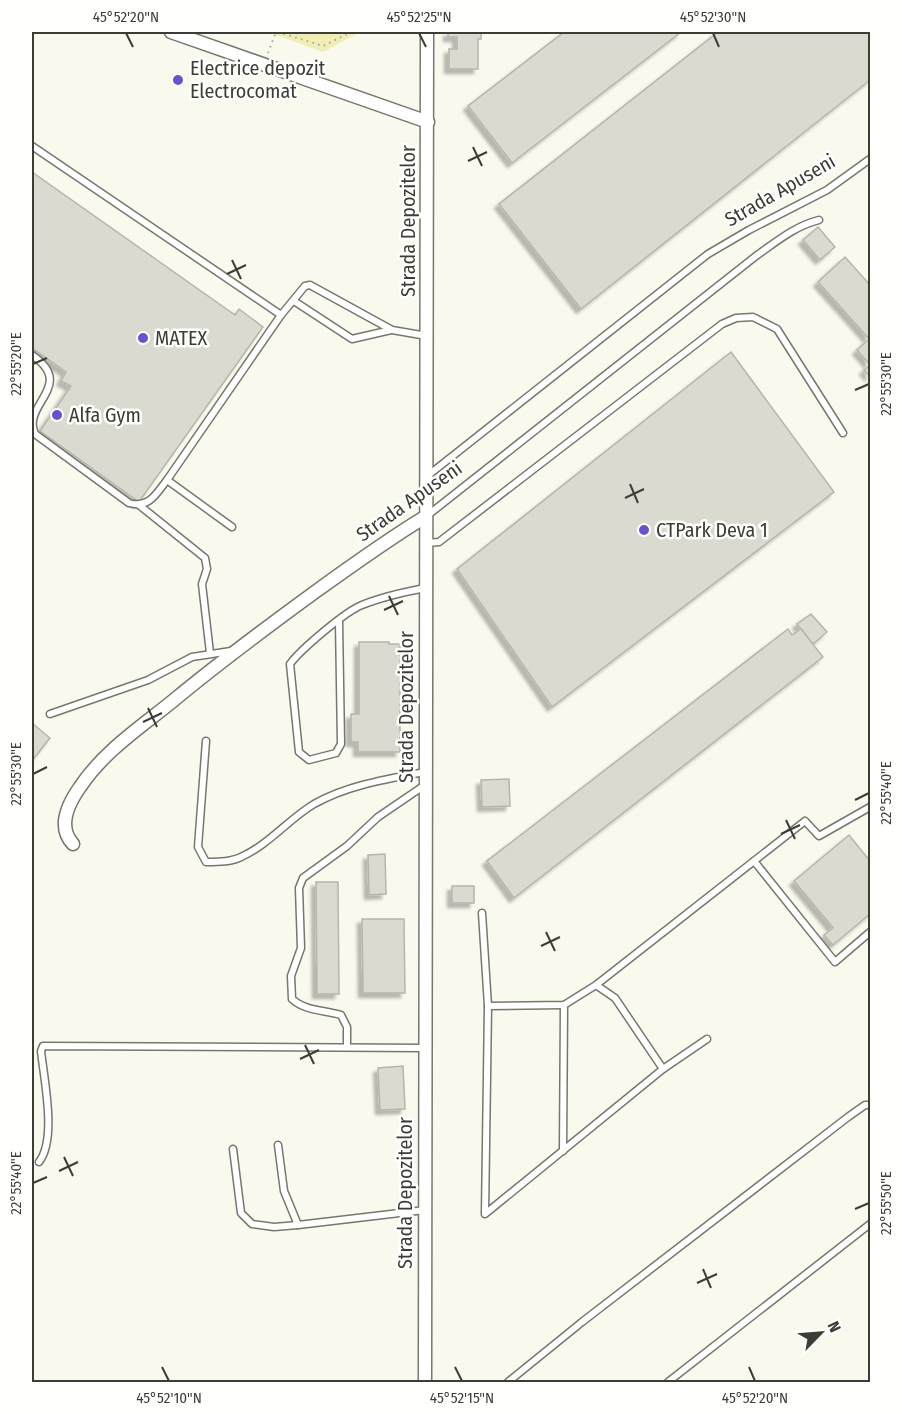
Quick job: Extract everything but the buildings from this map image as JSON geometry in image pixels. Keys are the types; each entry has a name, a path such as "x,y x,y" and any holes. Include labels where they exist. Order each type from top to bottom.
{"street":[{"path":"171,32 428,122"},
{"name":"Strada Depozitelor","path":"425,1383 427,32"},
{"name":"Strada Apuseni","path":"73,844 64,830 66,813 74,796 90,774 114,748 235,650 387,540 425,518"}],"lane":[{"path":"32,146 281,315"},
{"name":"Strada Apuseni","path":"426,478 708,255 749,230 827,190 870,159"},
{"name":"Strada Apuseni","path":"425,518 756,255 791,231 819,220"},
{"path":"32,355 45,366 50,383 50,390 33,418 35,434 129,503 139,505 150,502 168,480 281,315 305,286 310,285 392,330 428,336"},
{"path":"294,301 352,339 392,330"},
{"path":"425,543 439,542 722,324 736,318 753,317 777,329 843,433"},
{"path":"168,480 232,526"},
{"path":"139,505 205,558 207,569 202,584 210,653"},
{"path":"339,621 341,744 336,753 309,760 299,752 290,664 297,654 339,621 359,606 392,595 425,588"},
{"path":"50,714 148,680 192,657 235,650"},
{"path":"206,741 198,847 206,862 227,861 243,856 313,805 333,795 367,783 425,772"},
{"path":"347,1047 347,1027 341,1015 326,1010 301,1007 292,999 291,976 301,948 299,888 303,879 347,846 378,817 425,785"},
{"path":"488,1006 564,1005 596,985 805,821 819,836 870,807"},
{"path":"754,861 835,962 870,932"},
{"path":"482,913 488,1006 485,1214 663,1069 707,1039"},
{"path":"596,985 615,998 663,1069"},
{"path":"563,1151 564,1005"},
{"path":"39,1162 45,1153 49,1135 41,1051 43,1046 425,1048"},
{"path":"508,1383 738,1201 848,1117 870,1105"},
{"path":"278,1145 284,1191 298,1225"},
{"path":"232,1149 241,1213 252,1224 274,1227 298,1225 425,1209"},
{"path":"668,1383 870,1224"}],"path":[{"path":"264,64 277,32 323,46 351,32"}],"shaded area":[{"path":"268,32 360,32 323,52"}],"place":[{"name":"Electrice depozit Electrocomat","path":"178,80"},
{"name":"MATEX","path":"143,338"},
{"name":"Alfa Gym","path":"57,415"},
{"name":"CTPark Deva 1","path":"644,530"}]}
